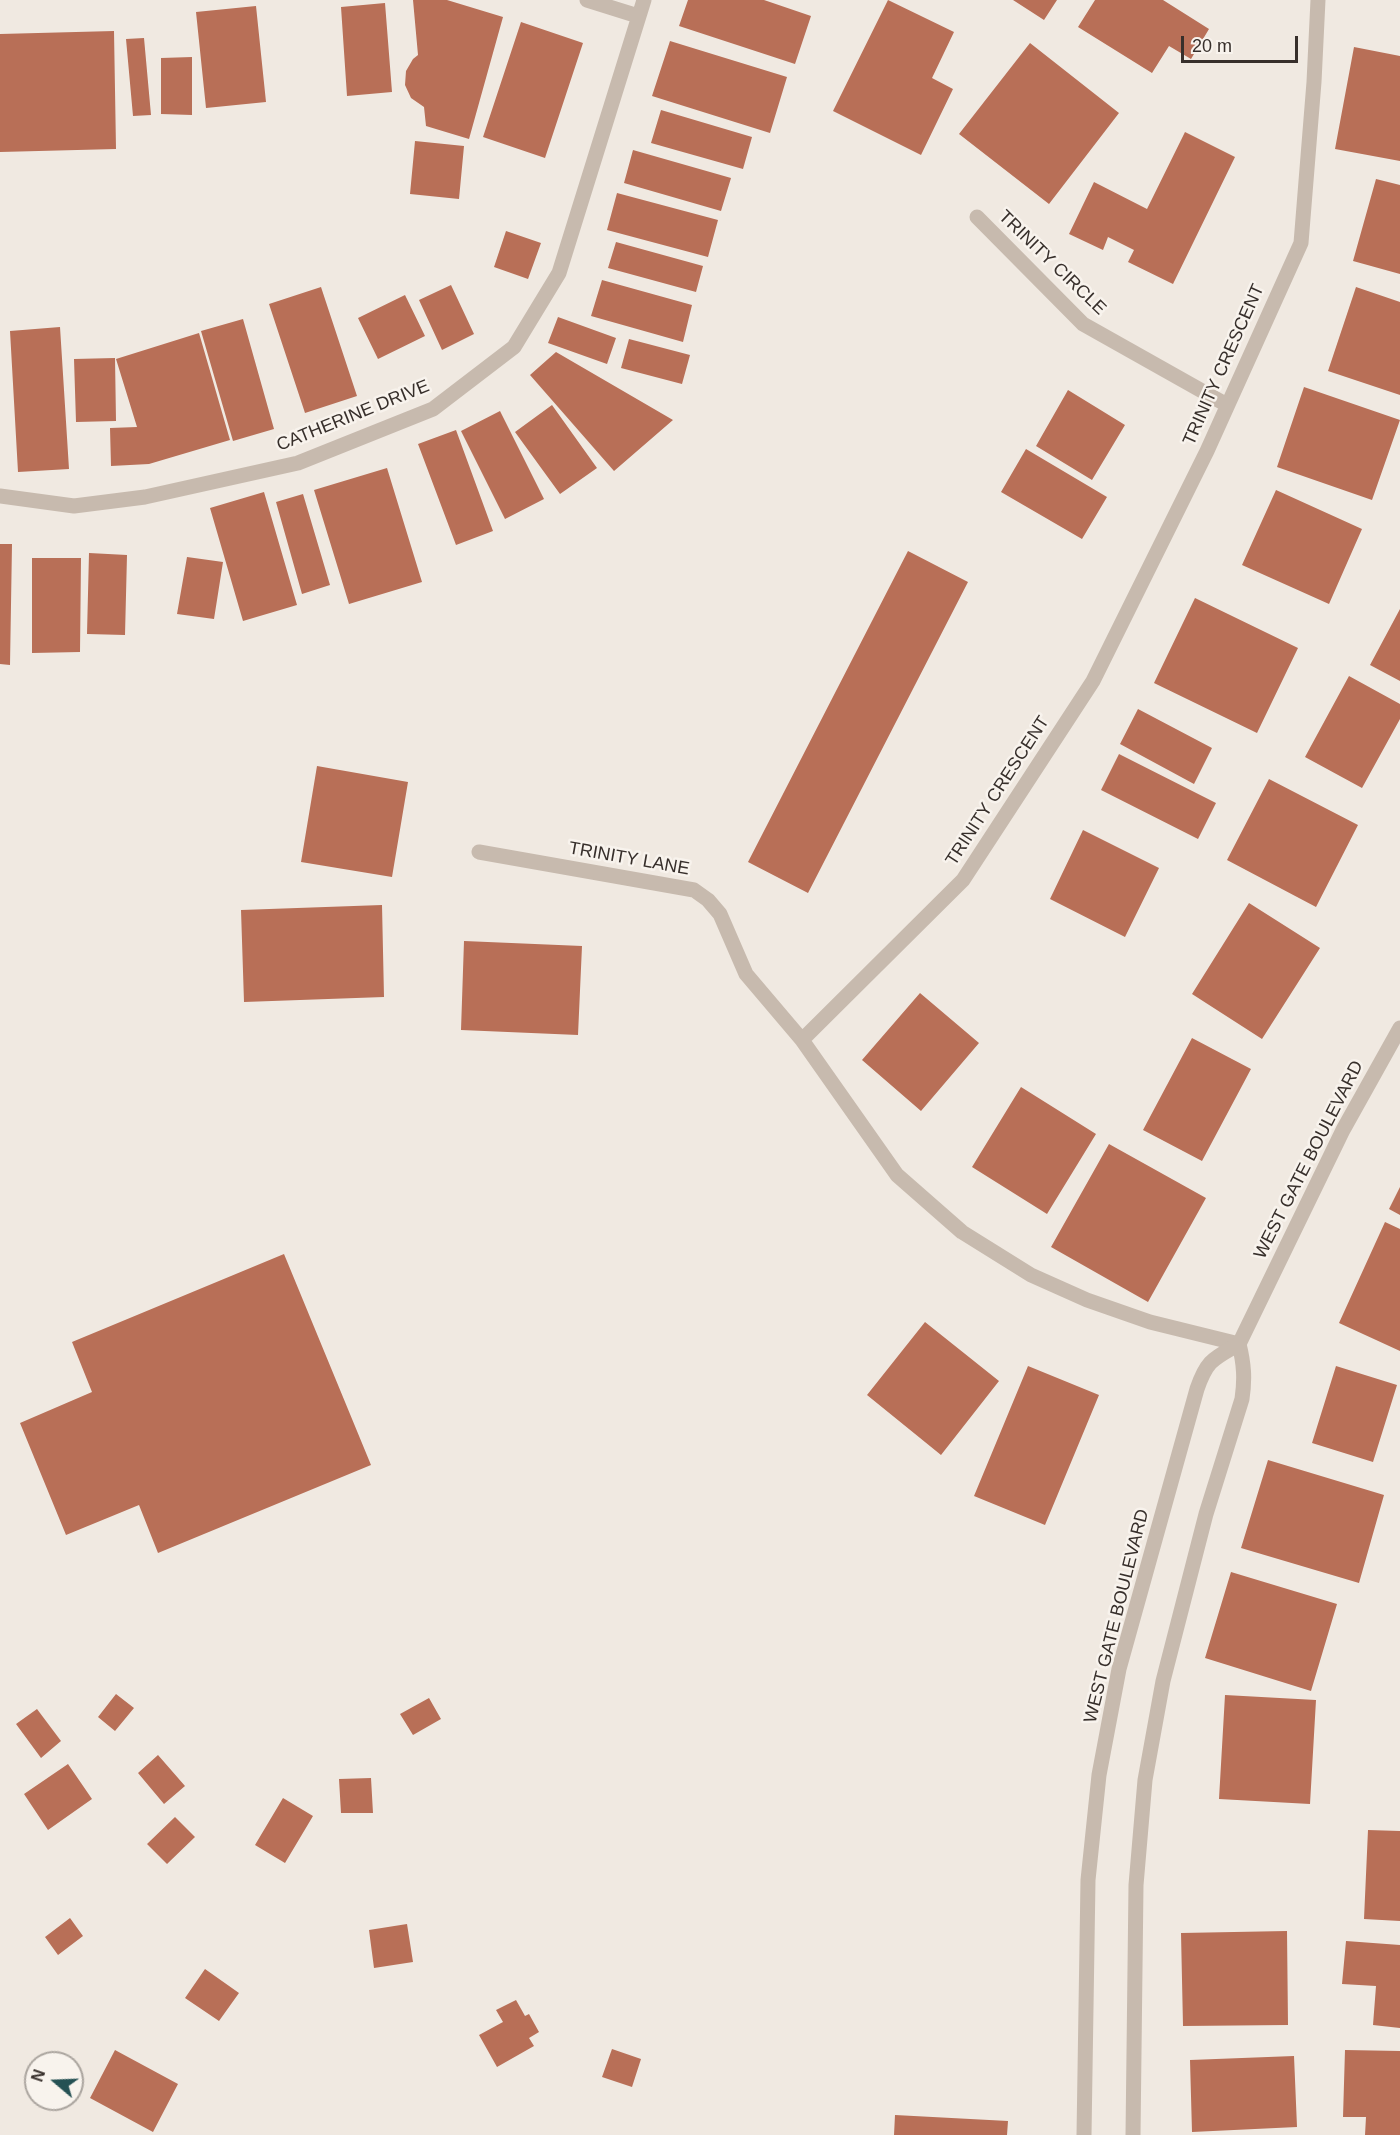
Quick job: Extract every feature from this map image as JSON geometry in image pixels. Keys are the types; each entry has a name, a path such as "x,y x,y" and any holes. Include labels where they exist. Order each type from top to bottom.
{"street":[{"path":"587,0 638,16"},
{"name":"CATHERINE DRIVE","path":"0,496 74,506 145,497 298,463 433,409 514,347 559,273 644,0"},
{"name":"TRINITY CRESCENT","path":"802,1040 963,880 1093,681 1207,451 1302,243 1318,0"},
{"name":"TRINITY CIRCLE","path":"977,217 1083,324 1227,405"},
{"name":"TRINITY LANE","path":"479,852 694,890 708,900 720,914 746,974 802,1040"},
{"name":"WEST GATE BOULEVARD","path":"1084,2135 1088,1880 1099,1775 1119,1669 1204,1368 1218,1356 1239,1344 1343,1130 1400,1028"},
{"path":"802,1040 897,1175 962,1232 1030,1275 1087,1300 1150,1322 1239,1344 1245,1365 1242,1399 1206,1514 1163,1681 1145,1780 1136,1885 1133,2135"}],"building":[{"path":"413,0 447,0 503,17 469,139 426,126 424,107 411,98 405,85 406,71 418,55"},
{"path":"688,0 764,0 811,16 795,64 679,26"},
{"path":"888,0 954,32 932,78 953,89 921,155 833,111"},
{"path":"1013,0 1057,0 1044,20"},
{"path":"1095,0 1163,0 1209,29 1191,59 1169,46 1152,73 1078,27"},
{"path":"385,3 392,92 347,96 341,7"},
{"path":"256,6 266,102 206,108 196,12"},
{"path":"521,22 583,43 545,158 483,137"},
{"path":"114,31 116,149 0,152 0,34"},
{"path":"144,38 151,115 133,116 126,39"},
{"path":"670,41 787,77 770,133 652,96"},
{"path":"1030,43 1119,113 1049,204 959,134"},
{"path":"1354,47 1400,56 1400,161 1335,149"},
{"path":"192,57 192,115 161,114 161,58"},
{"path":"661,110 752,137 743,169 651,143"},
{"path":"1185,132 1235,157 1173,284 1128,262 1134,250 1108,237 1103,250 1069,234 1094,182 1147,209"},
{"path":"415,141 464,146 459,199 410,194"},
{"path":"633,150 731,178 721,211 624,183"},
{"path":"1376,179 1400,185 1400,274 1353,261"},
{"path":"617,193 718,220 708,257 607,230"},
{"path":"506,231 541,243 528,279 494,267"},
{"path":"616,242 703,266 696,292 608,268"},
{"path":"602,280 692,305 683,342 591,316"},
{"path":"451,285 474,334 442,350 419,300"},
{"path":"321,287 357,396 305,413 269,304"},
{"path":"1356,287 1400,302 1400,395 1328,371"},
{"path":"405,295 425,336 378,359 358,318"},
{"path":"558,317 616,338 607,364 548,343"},
{"path":"243,319 274,429 233,441 201,331"},
{"path":"60,327 69,469 18,472 10,331"},
{"path":"199,333 230,440 149,464 111,466 110,428 137,427 116,359"},
{"path":"629,339 690,355 682,384 621,368"},
{"path":"556,352 673,420 614,471 530,375"},
{"path":"115,358 116,421 76,422 74,359"},
{"path":"1304,387 1400,420 1372,500 1277,467"},
{"path":"1068,390 1125,425 1092,480 1036,446"},
{"path":"552,405 597,468 560,494 515,432"},
{"path":"500,411 544,499 505,519 461,431"},
{"path":"456,430 493,531 456,545 418,444"},
{"path":"1026,449 1107,497 1082,539 1001,492"},
{"path":"387,468 422,582 349,604 314,490"},
{"path":"1276,490 1362,529 1329,604 1242,565"},
{"path":"264,492 297,605 243,621 210,508"},
{"path":"303,494 330,585 302,594 276,502"},
{"path":"0,544 12,544 10,665 0,664"},
{"path":"908,551 968,582 808,893 748,862"},
{"path":"89,553 127,555 125,635 87,634"},
{"path":"187,557 223,562 214,619 177,614"},
{"path":"32,558 81,558 80,652 32,653"},
{"path":"1195,598 1298,648 1257,733 1154,683"},
{"path":"1400,609 1400,681 1370,665"},
{"path":"1349,676 1400,704 1400,719 1362,788 1305,757"},
{"path":"1138,709 1212,748 1194,784 1120,744"},
{"path":"1119,754 1216,803 1198,839 1101,790"},
{"path":"317,766 408,782 392,877 301,862"},
{"path":"1269,779 1358,825 1316,907 1227,860"},
{"path":"1083,830 1159,868 1125,937 1050,899"},
{"path":"1249,903 1320,948 1262,1039 1192,994"},
{"path":"382,905 384,997 244,1002 241,910"},
{"path":"464,941 582,946 578,1035 461,1030"},
{"path":"920,993 979,1043 921,1111 862,1060"},
{"path":"1192,1038 1251,1069 1202,1161 1143,1130"},
{"path":"1021,1087 1096,1134 1047,1214 972,1167"},
{"path":"1109,1144 1206,1198 1148,1302 1051,1247"},
{"path":"1400,1187 1400,1215 1389,1209"},
{"path":"1385,1222 1400,1229 1400,1351 1339,1323"},
{"path":"284,1254 371,1465 158,1553 139,1505 66,1535 20,1423 92,1392 72,1342"},
{"path":"925,1322 999,1381 941,1455 867,1395"},
{"path":"1028,1366 1099,1395 1045,1525 974,1496"},
{"path":"1336,1366 1397,1385 1373,1462 1312,1443"},
{"path":"1268,1460 1384,1495 1359,1583 1241,1548"},
{"path":"1231,1572 1337,1604 1311,1691 1205,1658"},
{"path":"116,1694 134,1708 115,1731 98,1717"},
{"path":"1225,1695 1316,1700 1310,1804 1219,1799"},
{"path":"429,1698 441,1719 413,1735 400,1714"},
{"path":"37,1709 61,1741 41,1758 16,1724"},
{"path":"158,1755 185,1786 164,1804 138,1773"},
{"path":"68,1764 92,1799 48,1830 24,1794"},
{"path":"371,1778 373,1813 341,1813 339,1779"},
{"path":"283,1798 313,1816 285,1863 255,1845"},
{"path":"175,1817 195,1837 167,1864 147,1844"},
{"path":"1368,1830 1400,1831 1400,1921 1364,1919"},
{"path":"70,1918 83,1936 58,1955 45,1937"},
{"path":"407,1924 413,1962 374,1968 369,1930"},
{"path":"1287,1931 1288,2025 1183,2026 1181,1933"},
{"path":"1346,1941 1400,1945 1400,2028 1373,2025 1376,1986 1342,1984"},
{"path":"205,1969 239,1993 219,2021 185,1998"},
{"path":"516,2000 525,2016 529,2014 539,2032 529,2038 534,2046 497,2067 479,2035 503,2022 496,2010"},
{"path":"612,2049 641,2059 632,2087 602,2077"},
{"path":"115,2050 178,2084 153,2132 90,2098"},
{"path":"1345,2050 1400,2051 1400,2135 1365,2135 1366,2117 1343,2117"},
{"path":"1294,2056 1297,2127 1192,2132 1190,2060"},
{"path":"895,2115 1008,2121 1007,2135 894,2135"}]}
